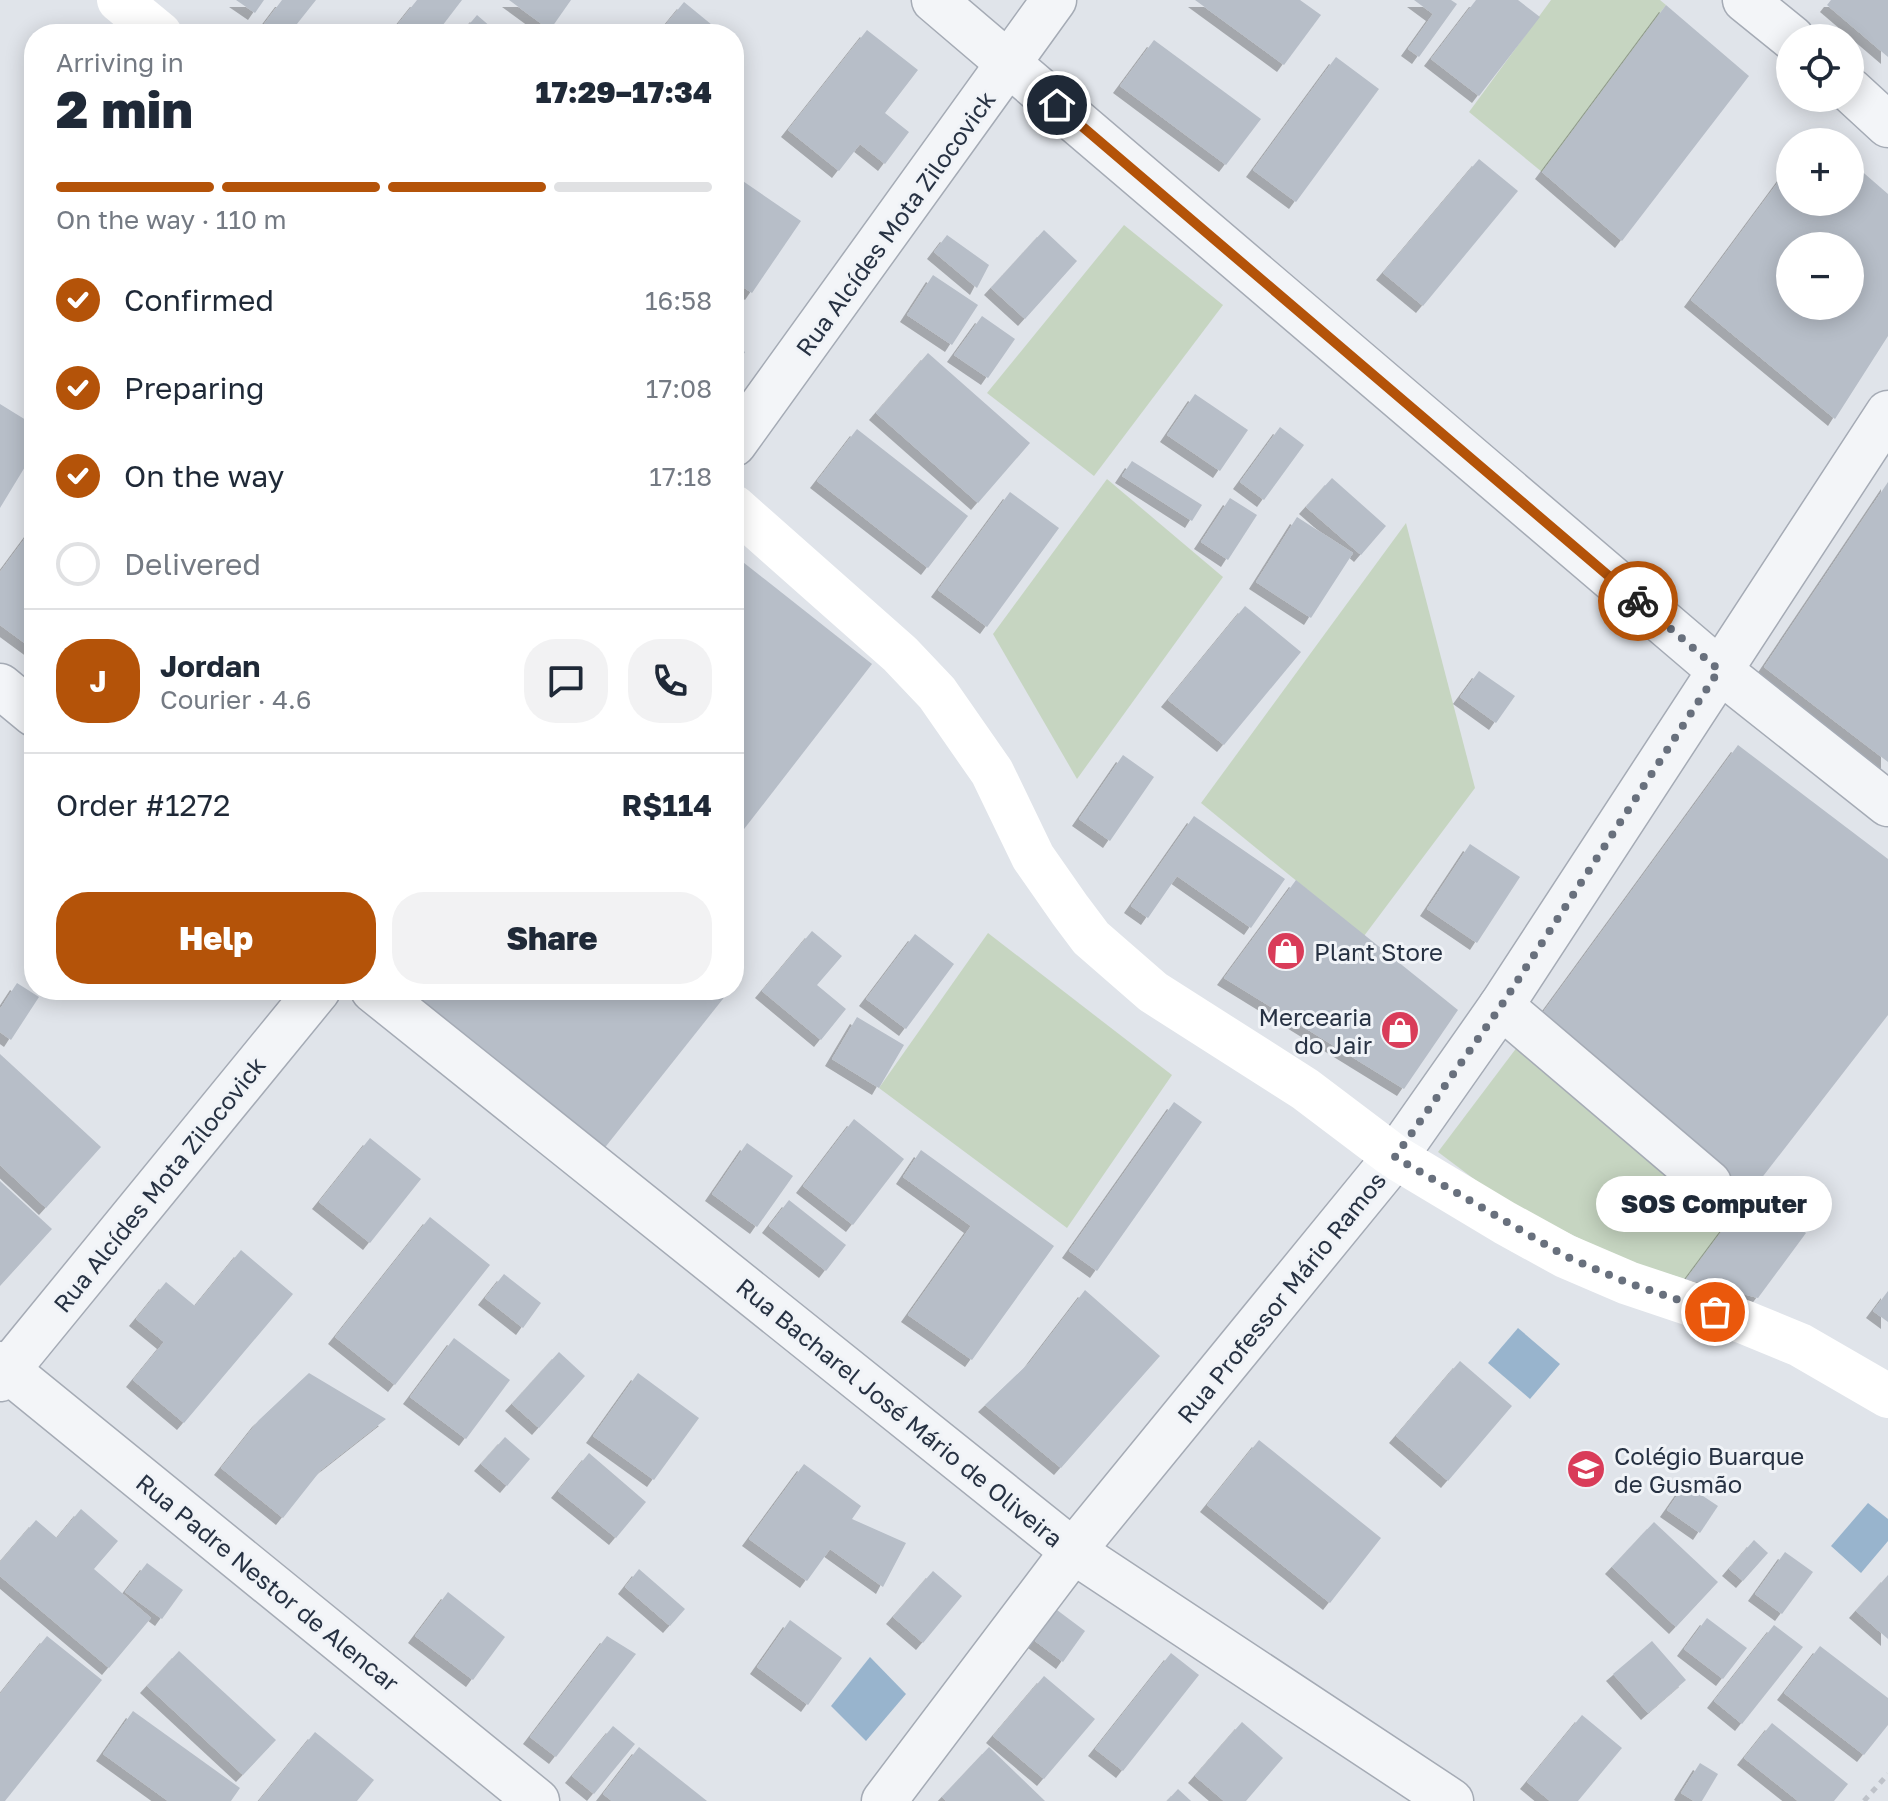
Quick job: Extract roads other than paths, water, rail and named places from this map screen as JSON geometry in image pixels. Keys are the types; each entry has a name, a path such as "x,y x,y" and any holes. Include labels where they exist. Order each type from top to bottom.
{"main road":[{"path":"119,0 148,24"},
{"path":"744,516 900,654 937,693 992,772 1033,857 1091,938 1153,992 1305,1089 1395,1157 1565,1256 1800,1345 1888,1396"}],"street":[{"path":"934,0 1719,670 1888,804"},
{"name":"Rua Alcídes Mota Zilocovick","path":"744,430 1054,0"},
{"path":"1745,0 1776,25"},
{"path":"1864,103 1888,125"},
{"name":"Rua Professor Mário Ramos","path":"884,1801 1073,1551 1395,1157 1501,1006 1888,413"},
{"path":"0,686 24,706"},
{"name":"Rua Alcídes Mota Zilocovick","path":"2,1371 310,1000"},
{"name":"Rua Bacharel José Mário de Oliveira","path":"385,1000 1073,1551 1451,1801"},
{"path":"1501,1006 1709,1183"},
{"name":"Rua Padre Nestor de Alencar","path":"2,1371 537,1801"}],"water":[{"path":"1518,1328 1560,1364 1530,1399 1488,1363"},
{"path":"1868,1503 1888,1519 1888,1541 1861,1573 1831,1546"},
{"path":"870,1657 906,1694 866,1741 831,1706"}],"place":[{"name":"Plant Store","path":"1286,951"},
{"name":"Mercearia do Jair","path":"1400,1030"},
{"name":"SOS Computer","path":"1715,1312"},
{"name":"Colégio Buarque de Gusmão","path":"1586,1469"}]}
